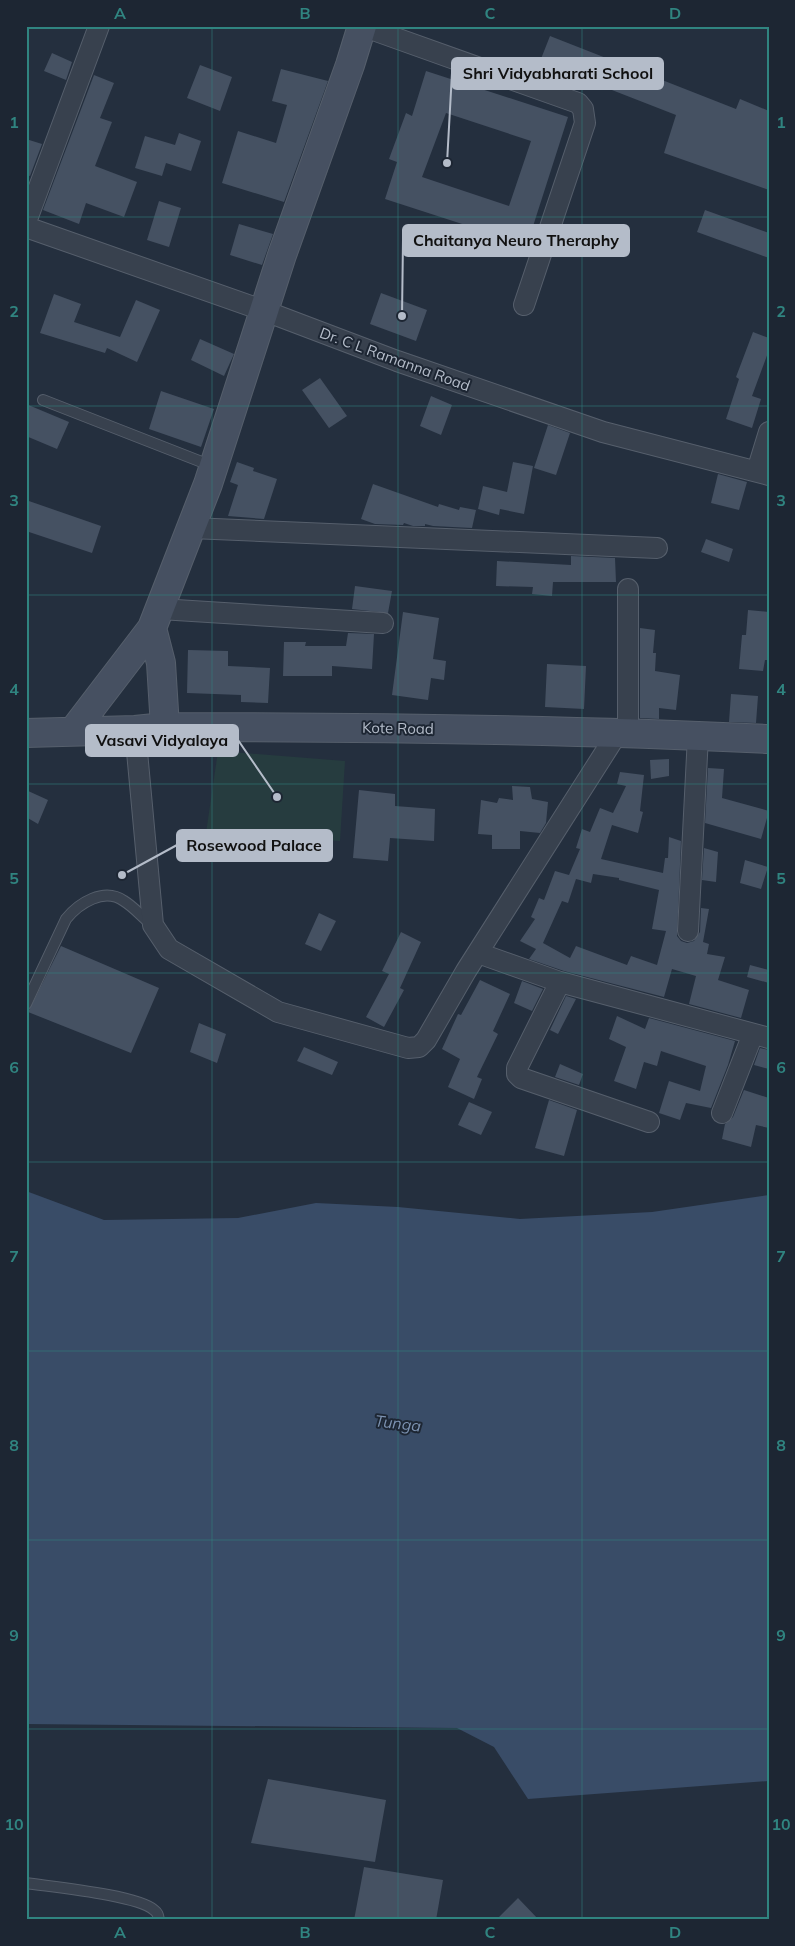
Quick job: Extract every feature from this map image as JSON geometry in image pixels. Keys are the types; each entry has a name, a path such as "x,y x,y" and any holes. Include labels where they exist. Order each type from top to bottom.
{"street":[{"path":"26,222 99,26"},
{"path":"74,730 156,618 213,467 264,311 362,26 578,103 583,109 585,123 524,305"},
{"name":"Dr. C L Ramanna Road","path":"26,227 264,311 397,362 603,432 763,473"},
{"path":"763,473 769,432"},
{"path":"191,528 656,548"},
{"path":"134,730 153,926 169,949 278,1012 408,1048 419,1047 426,1040 478,953 623,732 628,589"},
{"path":"156,618 383,623"},
{"path":"156,618 161,663 164,727"},
{"name":"Kote Road","path":"26,733 74,730 134,730 164,727 405,727 623,732 769,739"},
{"path":"688,931 698,736"},
{"path":"478,953 560,982 761,1036 722,1113"},
{"path":"560,982 517,1068 517,1074 521,1078 649,1122"}],"lane":[{"path":"43,400 213,467"},
{"path":"26,1004 66,919 74,909 93,898 108,895 123,900 153,926"},
{"path":"26,1883 122,1897 153,1908 158,1913 159,1920"}],"green space":[{"path":"218,751 345,761 340,841 206,833"}],"water":[{"name":"Tunga","path":"26,1191 104,1220 238,1218 316,1203 398,1207 520,1219 652,1212 769,1195 769,1781 528,1799 494,1747 457,1728 26,1724"}],"building":[{"path":"550,36 736,109 740,99 769,111 769,190 664,153 676,115 558,69 553,81 535,74"},
{"path":"52,53 72,62 66,80 44,71"},
{"path":"200,65 232,77 220,111 187,98"},
{"path":"281,69 328,81 284,202 222,183 238,131 276,143 287,105 272,101"},
{"path":"426,71 568,117 527,245 385,199 397,162 389,159 406,113 412,116","holes":["446,113 531,141 509,206 422,177"]},
{"path":"94,75 114,83 100,118 112,122 95,166 137,182 124,217 86,203 79,224 43,210"},
{"path":"179,133 201,141 191,171 166,163 162,176 135,168 145,136 175,145"},
{"path":"26,139 42,144 30,176 26,175"},
{"path":"159,201 181,208 169,247 147,240"},
{"path":"705,210 769,233 769,258 697,232"},
{"path":"239,224 273,234 262,265 230,255"},
{"path":"381,293 427,310 416,341 370,324"},
{"path":"54,294 81,304 74,322 120,337 136,300 160,310 137,362 107,348 105,353 40,333"},
{"path":"753,332 769,338 769,350 752,396 761,399 752,428 726,419 739,379 736,377"},
{"path":"200,339 234,354 224,376 191,360"},
{"path":"320,378 347,416 329,428 302,390"},
{"path":"161,391 214,409 201,447 149,429"},
{"path":"431,396 452,405 441,435 420,426"},
{"path":"26,404 69,422 57,449 26,436"},
{"path":"548,425 570,433 556,475 534,468"},
{"path":"237,462 254,468 253,471 277,479 264,519 228,516 238,485 230,482"},
{"path":"513,462 533,466 524,514 500,509 499,515 478,509 483,486 507,492"},
{"path":"718,474 747,482 739,510 711,503"},
{"path":"373,484 438,507 439,504 459,510 460,507 476,510 472,528 425,524 425,526 413,526 404,523 403,525 375,524 361,519"},
{"path":"26,500 101,526 92,553 26,531"},
{"path":"706,539 733,549 729,562 701,552"},
{"path":"571,556 615,558 616,582 553,582 552,596 532,594 533,587 496,586 497,561 571,565"},
{"path":"355,586 392,591 388,613 352,609"},
{"path":"748,610 769,612 769,660 765,660 763,671 739,669 742,635 746,635"},
{"path":"403,612 439,618 433,659 446,661 444,680 431,678 428,700 392,695"},
{"path":"640,628 655,630 653,653 656,653 655,671 680,675 676,710 659,708 659,719 640,718"},
{"path":"348,633 374,634 372,669 332,666 332,676 283,676 284,642 306,642 305,646 346,646"},
{"path":"188,650 228,651 228,666 270,668 268,703 241,702 241,695 187,693"},
{"path":"547,664 586,666 584,709 545,707"},
{"path":"731,694 758,696 756,723 729,722"},
{"path":"669,759 669,776 651,779 650,760"},
{"path":"708,768 724,769 722,798 769,811 761,839 705,823"},
{"path":"620,772 644,775 640,811 643,812 638,833 612,825 601,859 663,873 665,858 668,858 669,837 681,841 677,936 681,941 687,943 694,941 700,932 701,908 709,909 703,942 709,944 707,954 725,957 718,980 749,990 741,1018 689,1004 696,976 672,969 664,997 564,971 529,959 536,949 520,941 535,919 531,917 539,898 544,900 555,871 569,875 580,849 576,848 582,829 590,832 600,808 613,813 626,786 617,784","holes":["593,874 619,878 619,880 659,890 652,929 666,931 657,965 631,956 627,965 576,946 570,958 543,943 562,901 568,903 576,879 591,883"]},
{"path":"512,786 530,787 532,799 548,802 546,823 540,833 520,831 520,849 492,849 492,835 478,834 481,800 497,803 499,798 513,800"},
{"path":"26,790 48,800 38,824 26,817"},
{"path":"359,790 395,794 395,806 435,809 434,841 390,838 388,861 353,858"},
{"path":"704,848 718,852 716,882 702,880"},
{"path":"745,860 768,867 761,889 740,883"},
{"path":"319,913 336,921 321,951 305,944"},
{"path":"401,932 421,942 400,988 404,990 384,1027 366,1017 389,974 382,971"},
{"path":"61,946 159,988 131,1053 28,1012"},
{"path":"750,965 769,970 769,983 747,977"},
{"path":"480,980 510,994 493,1031 498,1034 477,1077 482,1079 474,1099 448,1087 460,1059 442,1049 458,1014 461,1015"},
{"path":"522,981 543,989 532,1011 514,1003"},
{"path":"566,996 576,999 558,1034 550,1030"},
{"path":"617,1016 645,1029 649,1018 735,1041 728,1065 711,1108 686,1103 680,1120 659,1113 669,1081 700,1091 706,1066 661,1051 657,1066 644,1062 636,1089 614,1081 626,1047 609,1039"},
{"path":"199,1023 226,1034 217,1063 190,1052"},
{"path":"304,1047 338,1062 332,1075 297,1061"},
{"path":"760,1048 769,1050 769,1069 754,1065"},
{"path":"560,1064 583,1074 579,1085 555,1077"},
{"path":"744,1090 769,1098 769,1128 756,1125 751,1147 722,1139 725,1124 733,1117"},
{"path":"549,1100 577,1110 564,1156 535,1148"},
{"path":"469,1102 492,1112 481,1135 458,1125"},
{"path":"268,1779 386,1800 375,1862 251,1843"},
{"path":"364,1867 443,1880 436,1920 354,1920"},
{"path":"518,1898 539,1920 496,1920"}],"place":[{"name":"Shri Vidyabharati School","path":"447,163"},
{"name":"Chaitanya Neuro Theraphy","path":"402,316"},
{"name":"Vasavi Vidyalaya","path":"277,797"},
{"name":"Rosewood Palace","path":"122,875"}]}
